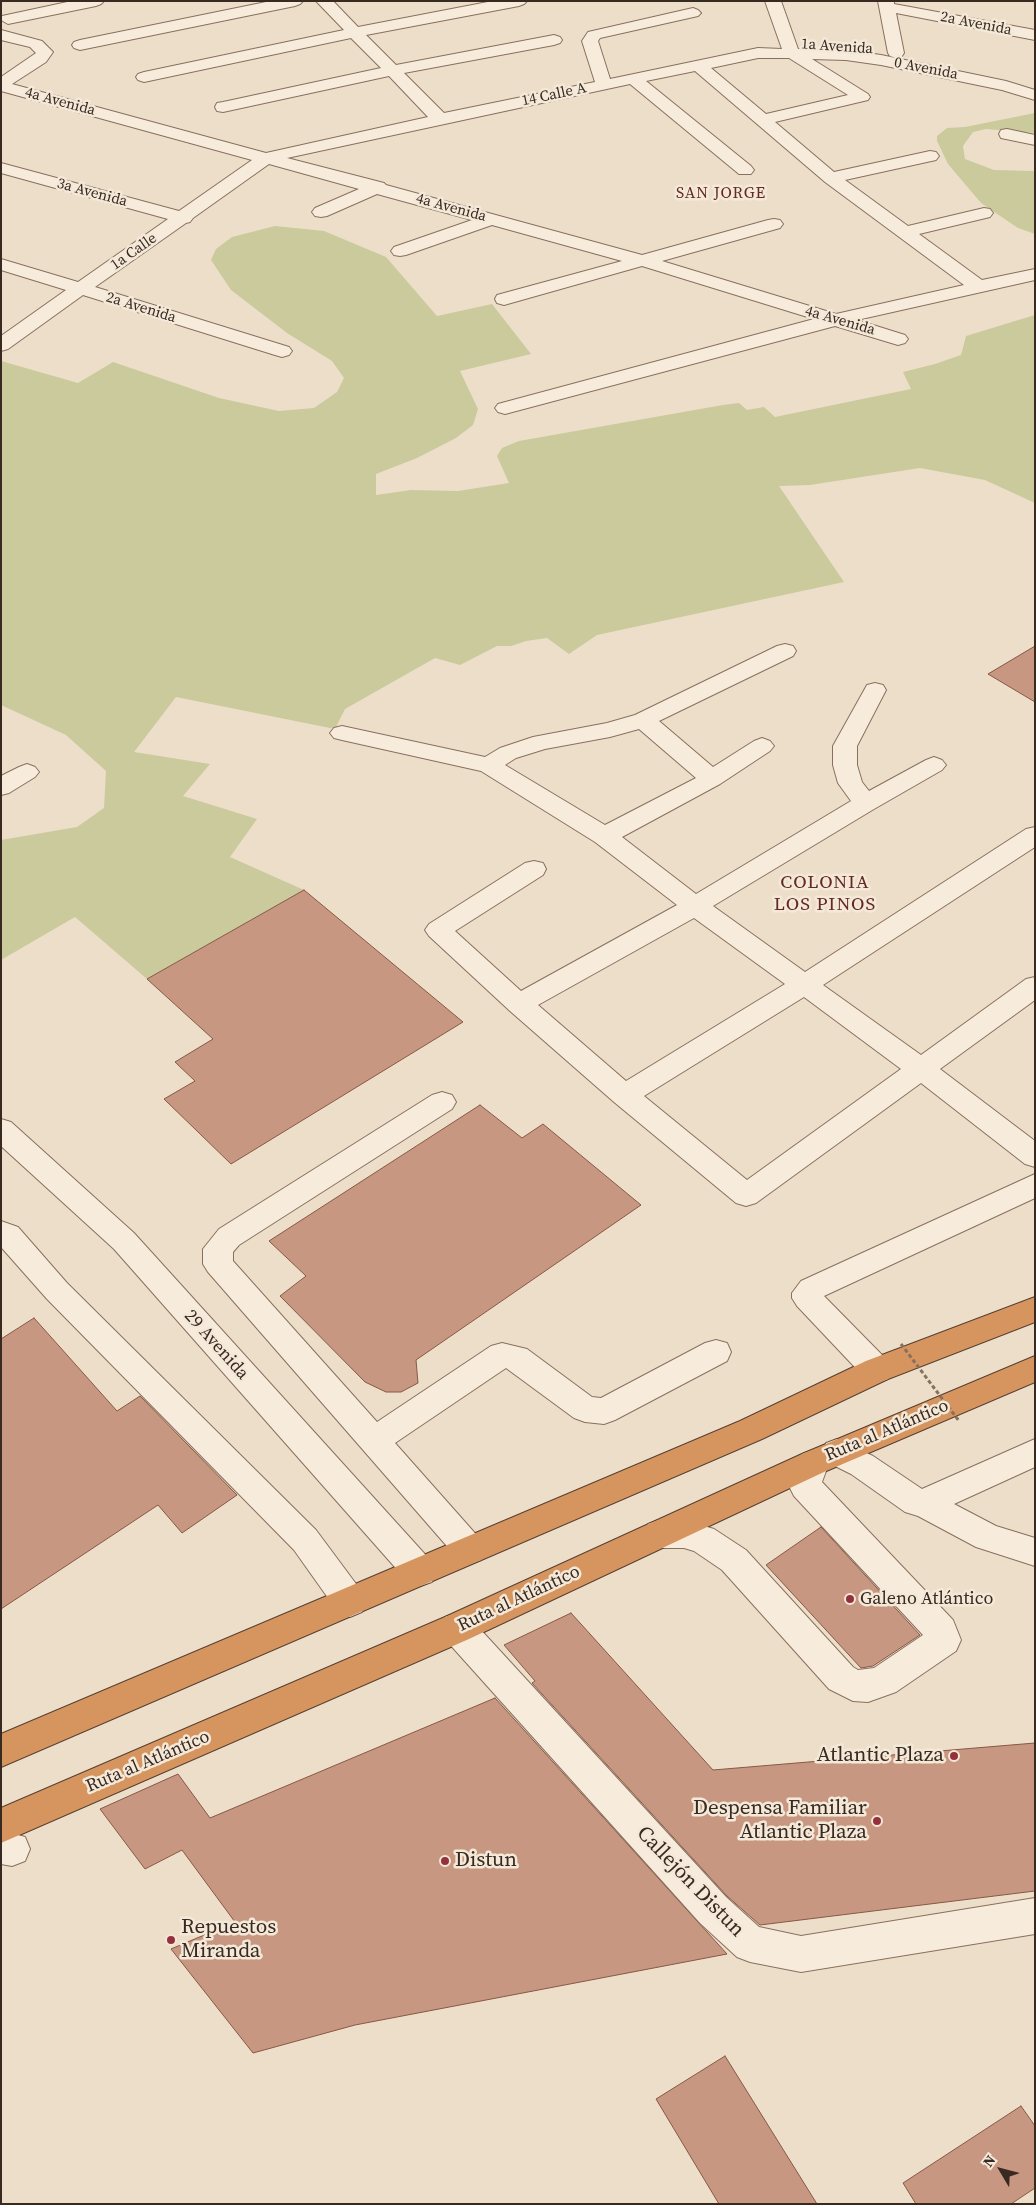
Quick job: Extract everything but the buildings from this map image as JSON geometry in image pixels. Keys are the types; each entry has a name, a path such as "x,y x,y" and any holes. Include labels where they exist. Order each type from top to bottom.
{"highway":[{"path":"1,1751 751,1430 877,1370 1035,1308"},
{"name":"Ruta al Atlántico","path":"5,1841 659,1534 825,1458 1035,1368"}],"street":[{"path":"8,19 96,1"},
{"path":"80,45 295,1"},
{"path":"324,1 394,70 440,119"},
{"path":"144,77 356,32 519,1"},
{"path":"764,120 862,97 789,48 773,1"},
{"path":"887,4 896,53"},
{"name":"2a Avenida","path":"887,4 1035,35"},
{"path":"604,84 590,41 594,36 693,13"},
{"path":"1,35 36,44 45,52 40,60 1,85"},
{"path":"223,107 394,70 554,40"},
{"name":"1a Avenida","path":"789,48 838,45 896,53 1035,79"},
{"name":"0 Avenida","path":"789,48 839,62 1035,97"},
{"name":"14 Calle A","path":"266,158 632,78 789,48"},
{"path":"698,65 831,178 978,286"},
{"path":"632,78 745,170"},
{"name":"4a Avenida","path":"1,85 640,260 898,338"},
{"path":"1008,134 1035,140"},
{"path":"831,178 930,156"},
{"name":"1a Calle","path":"1,345 184,218 266,158"},
{"name":"3a Avenida","path":"1,168 184,218"},
{"path":"321,212 378,187"},
{"path":"904,232 984,213"},
{"path":"400,251 492,219"},
{"path":"504,299 774,224"},
{"name":"2a Avenida","path":"1,264 79,290 282,351"},
{"path":"506,408 834,320 1035,274"},
{"path":"488,765 508,753 541,742 610,730 643,720 785,651"},
{"path":"865,803 850,784 845,765 845,746 875,690"},
{"path":"643,720 712,779"},
{"path":"342,733 488,765 604,836 695,906 920,1068 1035,1156"},
{"path":"604,836 712,779 762,746"},
{"path":"519,1004 695,906 865,803 934,765"},
{"path":"1,787 27,772"},
{"path":"624,1095 804,985 1035,835"},
{"path":"534,869 438,930 519,1004 624,1095 746,1195 1035,986"},
{"path":"442,1102 229,1237 218,1249 218,1264 470,1550"},
{"name":"29 Avenida","path":"1,1129 118,1234 420,1572"},
{"path":"877,1370 807,1298 807,1293 820,1285 1035,1185"},
{"path":"1,1232 8,1235 57,1291 305,1540 350,1602"},
{"path":"374,1441 502,1355 516,1358 584,1409 604,1412 716,1352"},
{"path":"923,1503 1035,1452"},
{"path":"659,1534 684,1534 702,1539 734,1560 841,1678 853,1685 868,1686 884,1681 944,1640 941,1631 805,1486 807,1474 825,1458 862,1465 916,1502 923,1503 987,1537 1035,1552"},
{"name":"Callejón Distun","path":"457,1628 713,1910 750,1944 801,1954 1035,1916"}],"path":[{"path":"901,1344 959,1421"}],"green space":[{"path":"1035,113 1035,133 986,129 973,132 963,146 965,159 994,170 1035,171 1035,234 1018,228 981,203 948,164 937,141 937,136 947,128 965,127"},
{"path":"275,226 324,231 386,257 437,316 492,304 531,354 460,371 478,409 473,425 456,438 417,458 376,474 376,495 411,490 458,491 509,483 497,456 502,448 519,441 739,403 747,410 764,407 775,417 911,389 903,372 961,355 966,336 1035,315 1035,503 985,480 920,468 810,485 779,486 844,582 597,635 569,654 547,638 526,641 511,646 497,646 460,665 435,658 345,709 335,729 176,697 134,752 210,764 183,796 257,819 230,857 304,890 147,979 75,917 1,960 1,840 77,827 104,808 106,771 66,735 1,705 1,361 78,383 113,362 219,398 279,411 314,408 337,392 344,378 332,361 287,333 231,290 211,260 216,249 232,237"}],"place":[{"name":"Galeno Atlántico","path":"850,1599"},
{"name":"Atlantic Plaza","path":"954,1756"},
{"name":"Despensa Familiar Atlantic Plaza","path":"877,1821"},
{"name":"Distun","path":"445,1861"},
{"name":"Repuestos Miranda","path":"171,1940"}],"district":[{"name":"SAN JORGE","path":"721,194"},
{"name":"COLONIA LOS PINOS","path":"825,894"}]}
